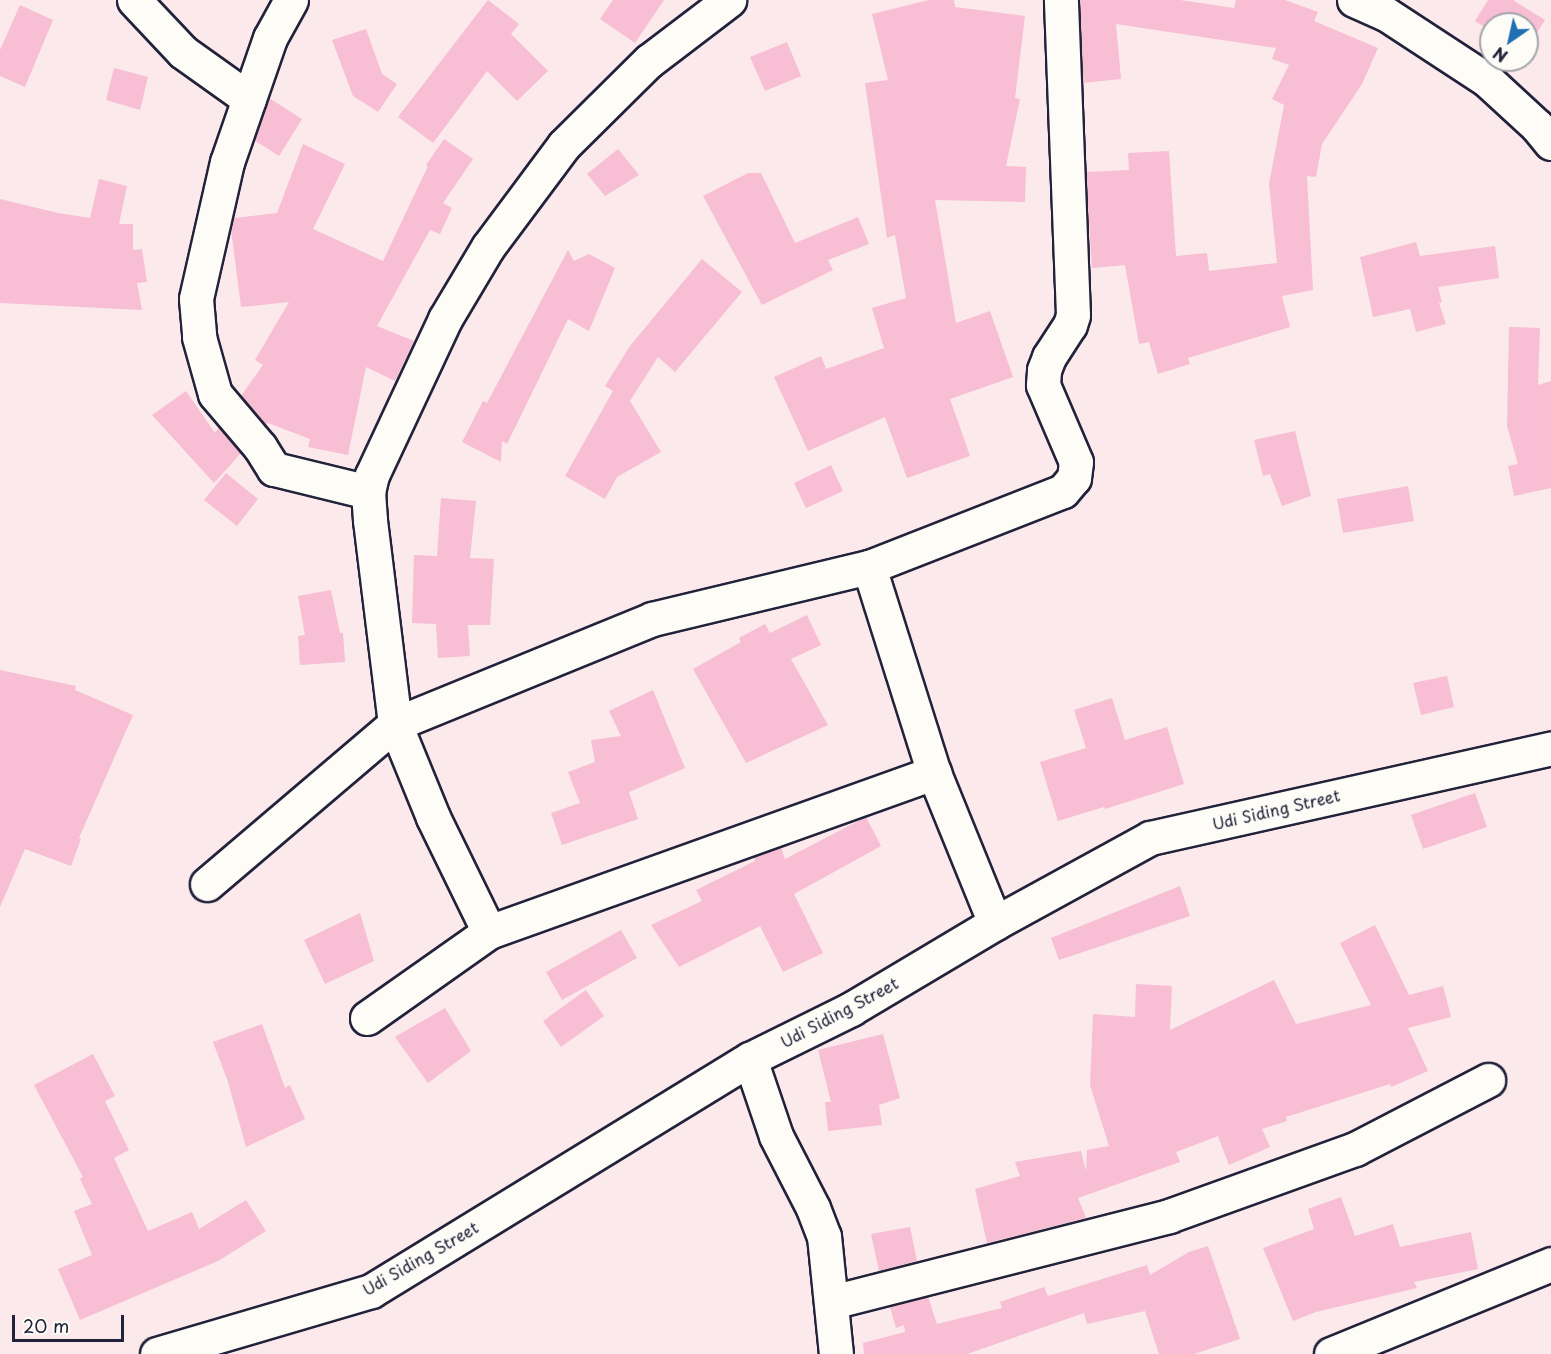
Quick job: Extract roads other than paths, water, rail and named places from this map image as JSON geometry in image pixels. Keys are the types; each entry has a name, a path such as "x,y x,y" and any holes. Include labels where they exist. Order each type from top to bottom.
{"street":[{"path":"134,0 183,52 249,99"},
{"path":"291,0 270,38 227,162 196,299 199,337 215,394 260,447 274,469 368,492"},
{"path":"489,932 433,817 395,724 368,492 372,475 420,368 445,319 488,247 564,145 649,61 729,0"},
{"path":"207,884 395,724 652,618 868,567 1063,491 1074,478 1076,462 1043,385 1044,370 1049,357 1070,325 1073,315 1061,0"},
{"path":"1354,0 1386,14 1487,80 1537,126 1551,143"},
{"path":"868,567 934,773 995,923"},
{"name":"Udi Siding Street","path":"157,1354 371,1291 750,1059 851,1009 995,923 1150,838 1551,748"},
{"path":"367,1018 489,932 934,773"},
{"path":"750,1059 776,1136 813,1208 824,1236 836,1354"},
{"path":"832,1302 1169,1216 1355,1149 1488,1080"},
{"path":"1330,1354 1551,1264"}]}
